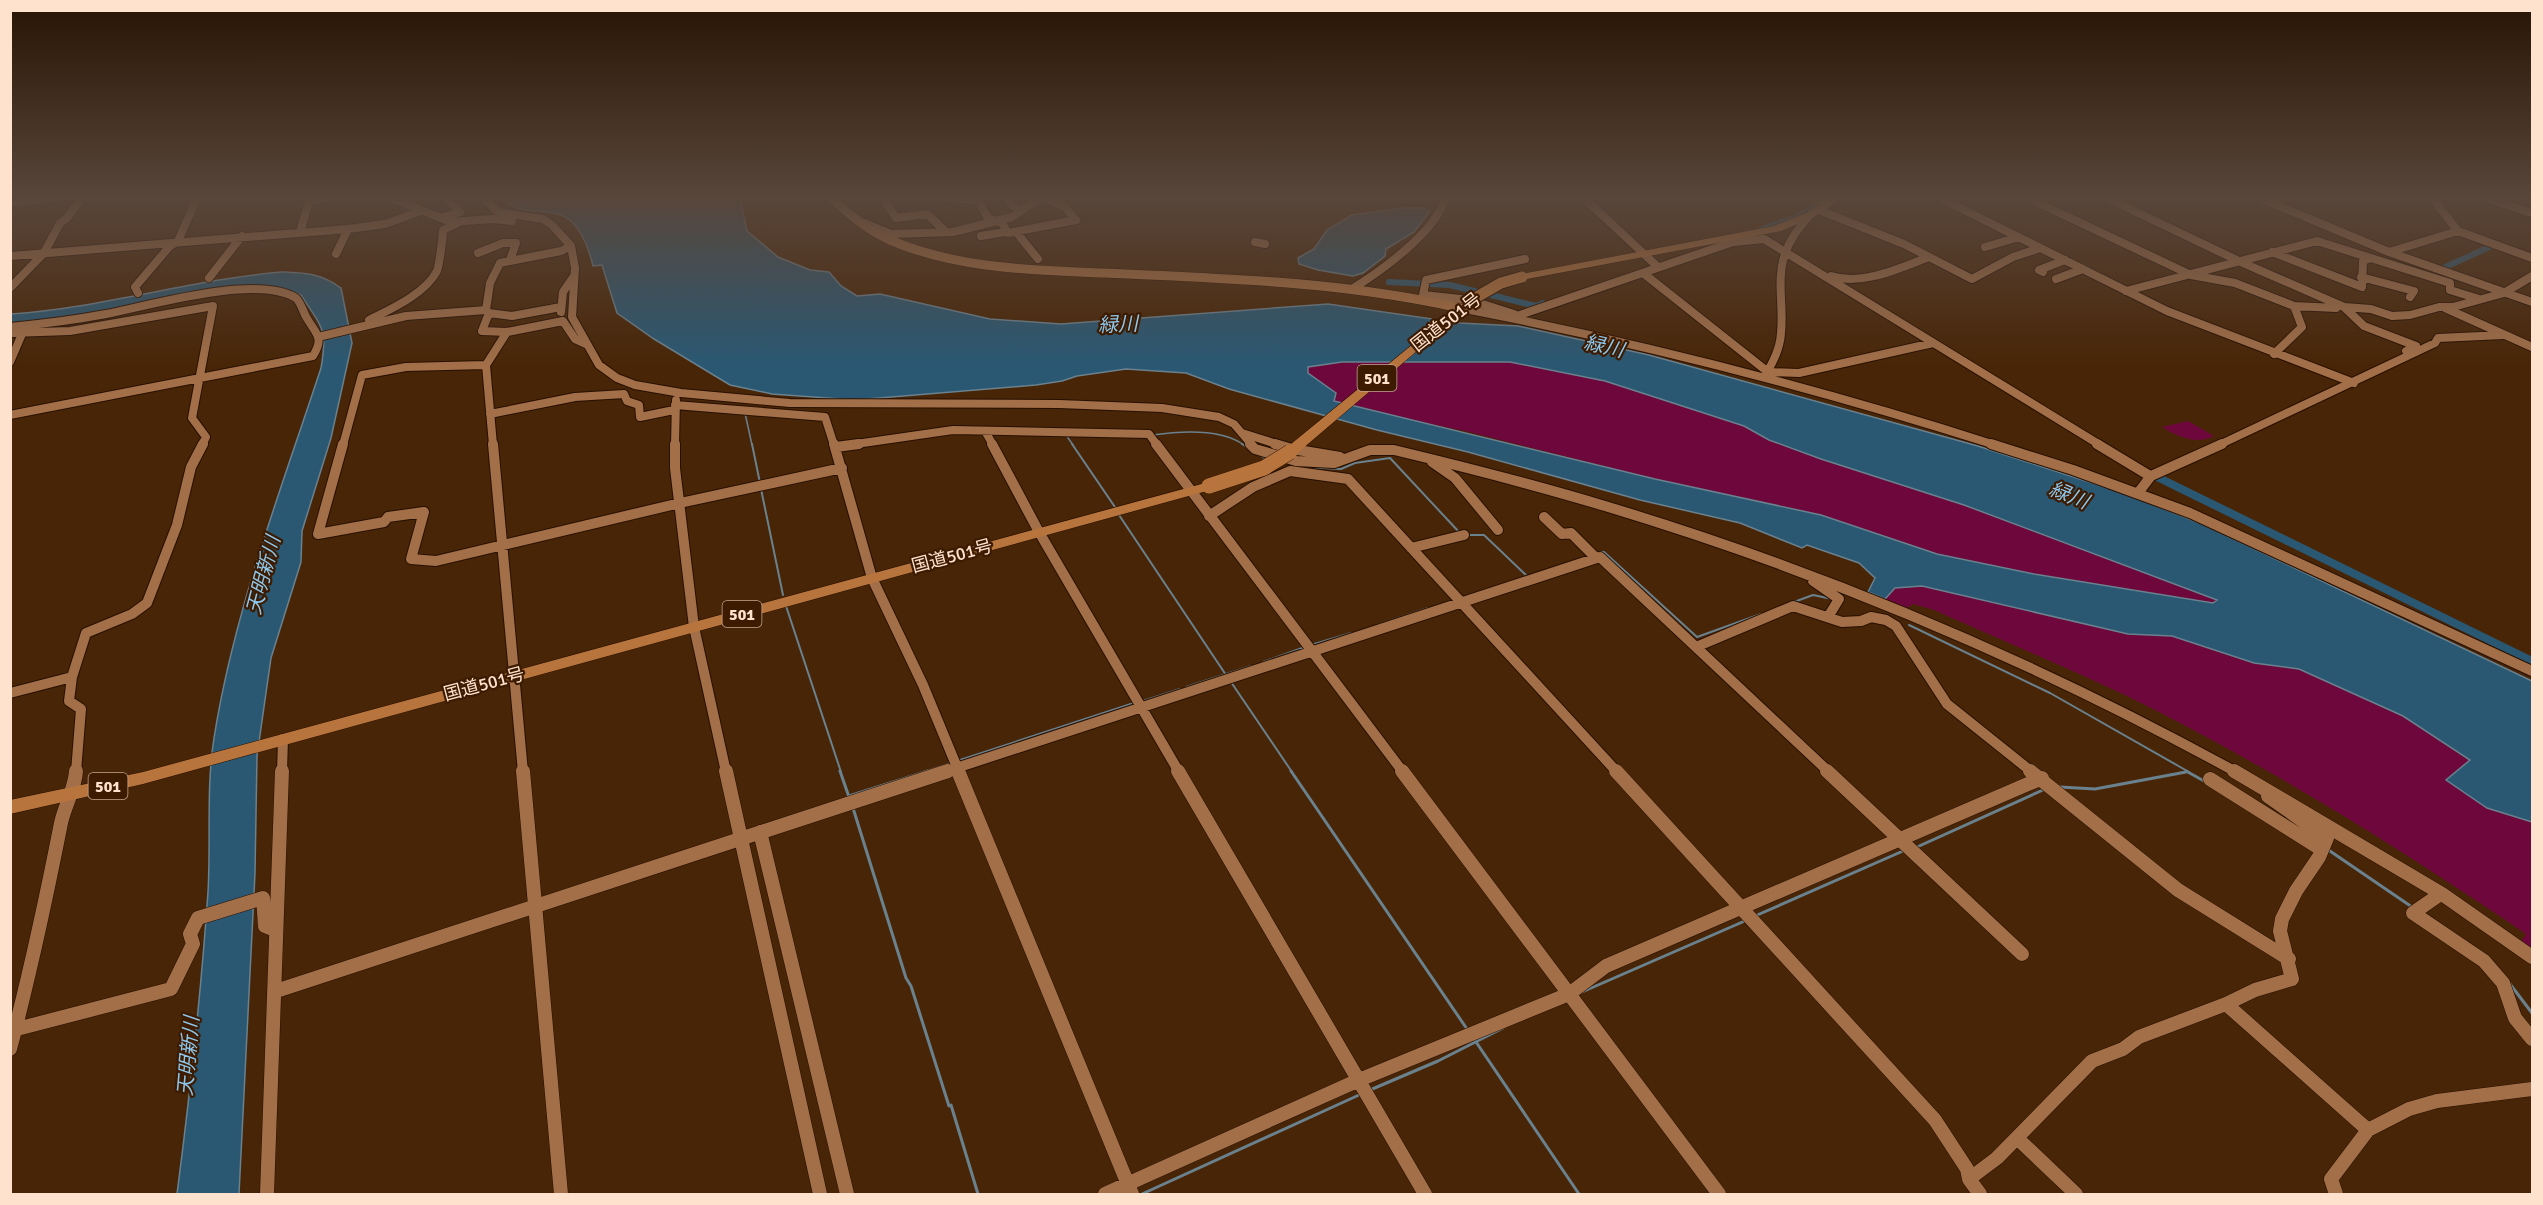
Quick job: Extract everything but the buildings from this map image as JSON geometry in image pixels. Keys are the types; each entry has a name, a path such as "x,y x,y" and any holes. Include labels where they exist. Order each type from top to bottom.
{"highway":[{"name":"国道501号","path":"10,807 206,761 1191,491 1256,471 1293,449 1462,307 1501,283 1642,254"}],"main road":[{"path":"943,254 981,263 1047,270 1269,281 1352,289 1462,307"}],"street":[{"path":"10,256 30,254"},
{"path":"10,288 43,254"},
{"path":"138,293 135,287 163,254"},
{"path":"209,278 228,254"},
{"path":"358,328 406,300 434,276 439,267 439,254"},
{"path":"510,260 512,254"},
{"path":"543,254 498,264 490,283 488,311 482,332 507,332 563,321"},
{"path":"571,254 574,276 570,304 572,317 599,365 617,378 635,385 675,392 752,400 826,404 1059,404 1162,408 1219,417 1234,424 1255,449 1296,461 1326,463 1383,448 1425,457 1634,514 1797,571 1960,635 2050,675 2221,762 2311,814 2439,894 2532,957"},
{"path":"1034,254 1038,259"},
{"path":"1352,289 1389,265 1401,254"},
{"path":"1643,254 1656,266"},
{"path":"1517,316 1694,254"},
{"path":"1766,376 1779,353 1783,314 1780,266 1783,254"},
{"path":"1793,254 1933,343 2152,475"},
{"path":"1795,254 1842,280 1887,272 1929,257"},
{"path":"1923,254 1972,279 2021,254"},
{"path":"2053,254 2167,311 2354,383"},
{"path":"2150,254 2193,274 2235,283 2294,306 2363,307 2398,316 2448,307 2504,293 2532,276"},
{"path":"2225,254 2343,307 2364,326 2415,346 2403,353 2408,355"},
{"path":"2126,291 2265,254"},
{"path":"2278,254 2362,287"},
{"path":"2358,254 2450,283 2450,290 2477,298"},
{"path":"2363,307 2361,277 2363,261 2382,254"},
{"path":"2395,254 2532,302"},
{"path":"1424,295 1426,283 1525,259"},
{"path":"2043,272 2039,270 2065,260"},
{"path":"2056,279 2083,269"},
{"path":"1643,273 1766,376 1799,373 1933,343"},
{"path":"574,276 570,278 563,291 561,307 563,321 570,335 580,344 586,344"},
{"path":"2361,277 2414,291 2408,296"},
{"path":"10,327 57,322 208,295 262,289 280,291 302,302 307,320 323,335"},
{"path":"1367,292 1450,296 1495,306 1542,324"},
{"path":"10,333 70,331 213,306 192,418 206,437 191,467 177,525 147,603 132,614 86,633 72,676 69,701 81,709 75,784 64,808 17,1029 10,1049"},
{"path":"2274,354 2302,327 2294,306"},
{"path":"323,335 406,316 488,311 512,316 561,307"},
{"path":"1462,307 1766,376 1988,442 2138,493 2190,513 2532,671"},
{"path":"2448,307 2532,347"},
{"path":"507,332 486,365 561,1194"},
{"path":"10,362 22,334"},
{"path":"2138,493 2152,475 2354,383 2435,343 2440,338 2504,334"},
{"path":"10,415 313,356 318,350 323,335"},
{"path":"486,365 446,368 427,365 374,371 362,375 318,534 384,522 388,517 424,512 411,560 436,561 680,503 842,468"},
{"path":"675,392 675,468 694,627 820,1194"},
{"path":"490,414 575,397 624,394 627,401 639,405 640,417 675,408 825,417 836,447 872,578 923,685 1129,1189"},
{"path":"836,447 953,430 1149,434 1719,1194"},
{"path":"986,431 1039,532 1425,1194"},
{"path":"1242,433 1293,449 1345,457"},
{"path":"1425,457 1455,478 1498,530"},
{"path":"1209,516 1253,487 1294,470 1348,479 1935,1120 1967,1169 1969,1179 1980,1194"},
{"path":"1544,517 1562,534 1571,533 1596,558"},
{"path":"1411,548 1464,535"},
{"path":"276,991 741,840 1310,650 1600,557 2022,954"},
{"path":"1797,571 1839,599 1828,617"},
{"path":"1696,647 1793,606 1850,623 1863,622 1876,616 1896,626 1947,704 2042,778 2178,890 2289,959"},
{"path":"10,693 72,676"},
{"path":"267,1194 276,991 279,740"},
{"path":"1969,1179 1997,1158 2047,1104 2092,1061 2122,1049 2139,1037 2226,1004 2255,990 2292,979 2280,929 2294,893 2319,857 2327,838 2221,762"},
{"path":"1105,1194 1129,1189 1359,1080 1569,994 1606,966 2042,778"},
{"path":"2210,779 2238,800 2297,832 2321,849"},
{"path":"760,832 847,1194"},
{"path":"2439,894 2413,913 2484,961 2503,983 2515,1018 2532,1039"},
{"path":"17,1029 171,989 193,944 190,934 198,918 263,898 265,926 275,930"},
{"path":"2226,1004 2368,1130"},
{"path":"2336,1194 2331,1179 2368,1130 2409,1109 2437,1101 2532,1089"},
{"path":"2017,1138 2076,1194"}],"shaded area":[{"path":"1342,362 1510,362 1605,381 1744,426 1769,440 1964,505 2217,600 2213,603 2034,574 1937,554 1821,515 1655,479 1465,431 1376,413 1333,401 1308,373 1308,367"},
{"path":"2188,421 2214,436 2201,440 2187,439 2162,427"},
{"path":"1922,586 2128,634 2172,636 2254,663 2299,669 2403,716 2470,761 2447,779 2532,822 2532,953 2520,943 2526,934 2481,903 2389,844 2249,760 2099,683 1934,610 1913,604 1907,608 1885,599 1895,588"}],"water":[{"name":"緑川","path":"590,254 775,254 810,270 829,272 841,286 857,296 880,294 990,319 1061,324 1328,304 1460,323 1518,326 1649,355 1978,446 2126,494 2202,524 2532,681 2532,822 2487,808 2446,780 2470,760 2403,716 2299,669 2254,663 2172,636 2128,634 1922,586 1895,588 1885,599 1868,592 1875,578 1859,563 1807,545 1802,548 1740,523 1640,500 1468,452 1377,430 1229,389 1186,373 1126,369 1036,385 855,400 772,394 730,385 654,339 617,313 602,265 593,266","holes":["1342,362 1510,362 1605,381 1744,426 1769,440 1964,505 2217,600 2213,603 2034,574 1937,554 1821,515 1655,479 1334,401 1336,393 1308,373 1308,367"]},
{"path":"1305,254 1385,254 1363,273 1353,276 1299,264 1298,258"},
{"name":"天明新川","path":"281,272 313,275 326,279 341,288 352,343 331,438 302,531 301,562 271,658 257,756 255,873 239,1194 177,1194 195,1043 205,930 209,873 209,795 214,738 246,597 321,368 324,344 322,329 301,295 274,287 243,286 58,319 11,325 11,314 79,306 213,281"}],"waterway":[{"path":"2441,269 2473,254"},
{"path":"1389,282 1450,285 1536,306 1543,303"},
{"path":"745,413 752,445"},
{"path":"1153,435 1176,432 1212,433 1242,444"},
{"path":"1066,435 1073,445"},
{"path":"752,444 760,483"},
{"path":"1072,444 1117,510"},
{"path":"1242,444 1266,459"},
{"path":"1306,467 1341,469 1355,463 1390,458 1459,532"},
{"path":"2151,474 2532,661"},
{"path":"761,489 783,595"},
{"path":"1119,515 1225,674"},
{"path":"1466,535 1484,535 1527,576"},
{"path":"1600,552 1604,552 1697,637 1761,614"},
{"path":"1794,602 1813,595 1832,599"},
{"path":"786,606 841,772"},
{"path":"1377,625 1428,608"},
{"path":"1909,625 2050,693 2189,772"},
{"path":"1311,645 1351,633"},
{"path":"1263,662 1305,647"},
{"path":"1225,674 1251,666"},
{"path":"1186,687 1225,674"},
{"path":"1231,682 1292,772"},
{"path":"1143,701 1180,689"},
{"path":"957,761 1134,703"},
{"path":"923,772 952,763"},
{"path":"840,771 849,797"},
{"path":"849,796 928,771"},
{"path":"1291,771 1467,1029"},
{"path":"2186,771 2204,781"},
{"path":"2060,787 2095,789 2186,772"},
{"path":"1917,847 2043,790"},
{"path":"853,808 906,978 911,986 949,1106 951,1105 978,1194"},
{"path":"2327,849 2412,907"},
{"path":"1755,916 1903,851"},
{"path":"1582,992 1747,920"},
{"path":"2510,984 2532,1013"},
{"path":"1476,1042 1503,1028"},
{"path":"1370,1090 1476,1042"},
{"path":"1476,1042 1579,1194"},
{"path":"1142,1194 1359,1095"}]}
